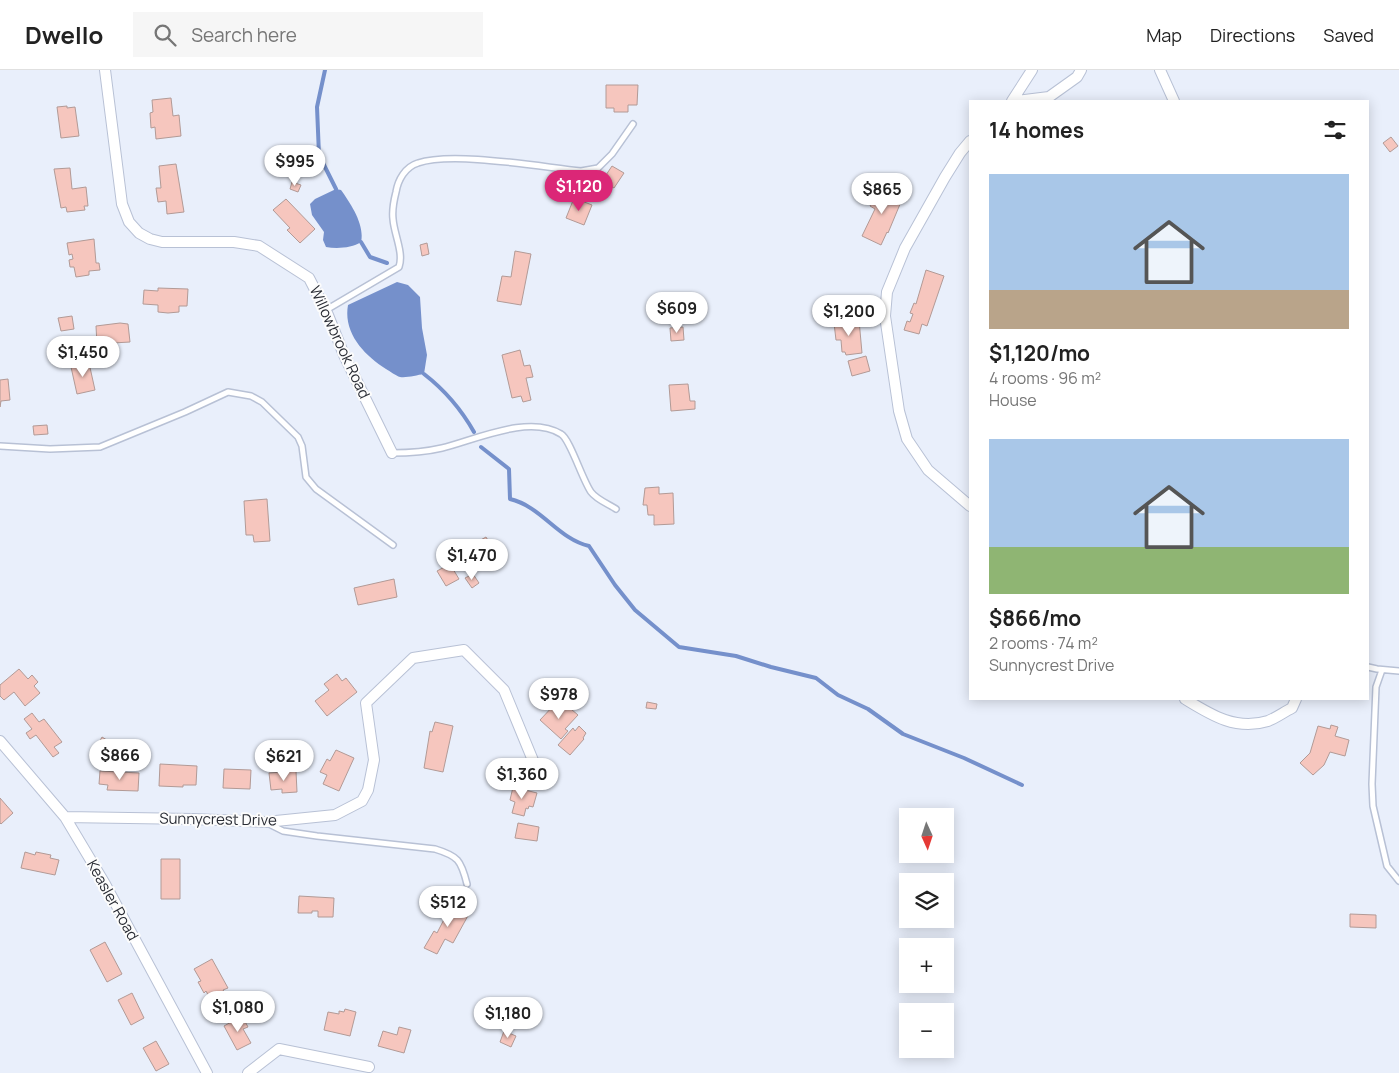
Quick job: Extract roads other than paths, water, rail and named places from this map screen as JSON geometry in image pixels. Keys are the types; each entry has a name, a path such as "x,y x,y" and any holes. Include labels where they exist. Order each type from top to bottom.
{"street":[{"name":"Willowbrook Road","path":"105,70 122,204 126,216 134,228 150,238 162,242 242,243 265,248 309,278 326,310 344,355 392,453"},
{"path":"1013,100 1032,70"},
{"path":"1024,100 1049,97 1076,77 1081,70"},
{"path":"1160,70 1174,100"},
{"path":"969,142 945,176 905,248 887,292 885,316 899,411 907,440 928,470 969,505"},
{"name":"Sunnycrest Drive","path":"65,816 193,818 266,822 336,815 362,801 368,790 374,760 366,702 413,658 464,650 504,690 539,775"},
{"path":"1186,700 1207,713 1236,724 1268,721 1292,708 1296,700"},
{"name":"Keasler Road","path":"0,741 65,816 105,884 207,1073"},
{"path":"248,1073 280,1049 369,1067"}],"lane":[{"path":"326,310 399,267 402,259 392,217 396,190 404,172 416,164 438,160 474,160 581,172 598,168 612,154 633,124"},
{"path":"0,446 50,449 100,447 228,392 251,396 262,402 298,437 302,446 306,477 316,489 393,545"},
{"path":"392,453 413,454 443,448 519,427 548,429 562,434 568,441 580,473 592,494 616,509"},
{"path":"1369,666 1382,670 1399,671"},
{"path":"1382,670 1376,687 1372,784 1373,806 1388,866 1399,881"},
{"path":"266,822 283,831 435,849 452,854 461,864 467,884"}],"water":[{"path":"336,189 341,190 353,208 359,222 362,235 361,242 353,246 340,248 326,247 323,240 324,232 312,215 310,204 315,199"},
{"path":"397,282 408,285 420,297 422,328 427,355 424,374 400,377 386,369 363,350 352,334 349,325 348,305"}],"waterway":[{"path":"325,70 317,107 319,155 336,189"},
{"path":"361,242 370,257 387,263"},
{"path":"424,374 452,401 474,432"},
{"path":"481,447 509,469 510,499 531,508 568,537 589,546 615,585 635,610 679,647 736,656 816,678 838,695 868,709 903,734 964,758 1022,785"}]}
